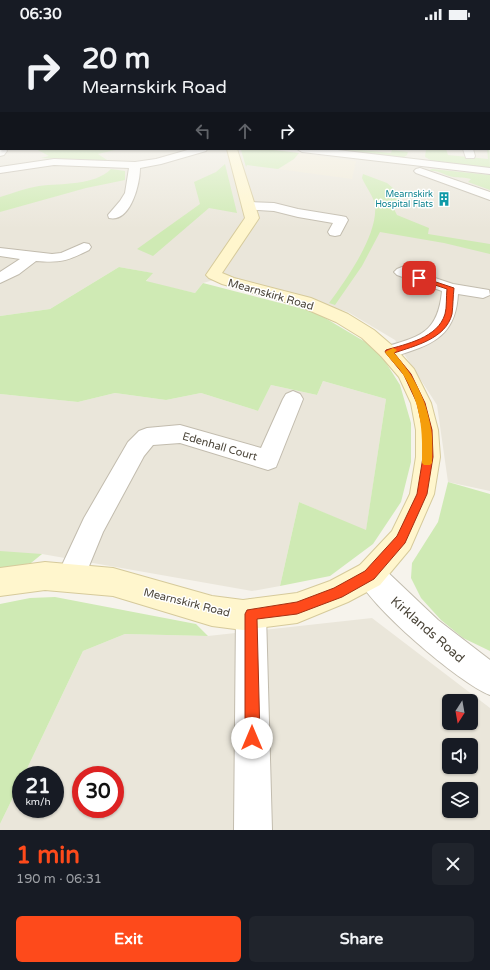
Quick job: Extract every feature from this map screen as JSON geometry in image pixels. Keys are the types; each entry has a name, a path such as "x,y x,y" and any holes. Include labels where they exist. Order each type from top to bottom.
{"street":[{"path":"0,170 54,162 135,165 157,162 183,154"},
{"name":"Mearnskirk Road","path":"0,582 45,576 112,582 212,611 243,615 297,608 338,592 370,575 401,540 422,494 428,457 427,430 421,403 407,374 388,352 368,334 342,318 305,302 228,281 214,275 251,222 252,218 234,154"},
{"path":"379,154 416,157 490,171"},
{"path":"416,157 416,168 420,171 490,196"},
{"path":"114,215 122,208 130,197 135,183 135,165"},
{"path":"116,197 130,197"},
{"path":"248,206 274,207 298,214 341,220 335,232"},
{"path":"0,252 52,258 64,257 84,247"},
{"path":"0,278 14,272 34,255"},
{"path":"402,272 450,288 483,293"},
{"path":"388,352 431,337 448,315 450,288"},
{"name":"Edenhall Court","path":"70,578 93,526 136,448 147,437 180,434 268,460 293,399"},
{"name":"Kirklands Road","path":"370,575 403,610 443,645 490,679"},
{"path":"251,614 253,830"}],"shaded area":[{"path":"0,154 490,154 490,491 448,482 437,405 395,340 348,312 228,276 203,283 195,293 146,282 152,273 119,267 50,309 0,316"},
{"path":"298,154 309,154 356,161 352,179 278,169 294,159"},
{"path":"323,381 386,399 366,531 299,502 280,586 252,591 42,554 0,561 0,394 78,402 115,393 166,400 201,393 258,411 271,385 317,395"},
{"path":"372,618 472,694 442,694 442,730 478,730 478,699 490,708 490,830 0,830 0,824 12,799 12,818 64,818 64,766 28,766 83,651 125,634 208,636"}],"green space":[{"path":"46,154 99,154 110,162 41,158 49,156"},
{"path":"242,154 298,154 294,159 278,169 247,165 246,167"},
{"path":"371,154 407,154 404,157"},
{"path":"425,154 448,154 488,159 488,154 490,154 490,169 436,163 425,157"},
{"path":"225,164 237,213 209,208 153,256 137,249 200,204 194,182 216,172"},
{"path":"111,169 125,171 125,180 86,188 0,212 0,197 34,187 87,181 104,174"},
{"path":"432,169 490,175 490,190 468,182 471,179 451,176 435,171 428,171"},
{"path":"363,174 387,183 400,194 394,209 397,215 429,228 428,234 490,244 490,254 444,243 380,232 362,266 335,305 329,303 360,257 375,218 375,206 372,196 362,178"},
{"path":"119,267 153,273 146,281 195,293 203,283 315,312 367,343 383,358 400,385 411,423 411,462 401,502 373,544 330,576 280,586 299,502 366,530 386,399 323,381 317,395 271,385 258,411 201,393 166,400 115,393 78,402 0,394 0,316 50,309"},
{"path":"448,482 490,494 490,651 463,638 441,620 421,598 411,578 412,563 438,522"},
{"path":"0,551 42,554 31,563 0,570"},
{"path":"55,597 196,624 208,636 125,634 83,651 28,766 12,766 12,799 0,824 0,604 30,598"}],"slow traffic":[{"path":"393,350 388,352 396,359 407,374 421,403 427,430 427,463"}],"place":[{"name":"Mearnskirk Hospital Flats","path":"444,199"}],"route":[{"path":"252,738 251,614 297,608 338,592 370,575 401,540 422,494 428,457 427,430 421,403 407,374 396,359 388,352 431,337 448,315 450,288 419,278"}]}
